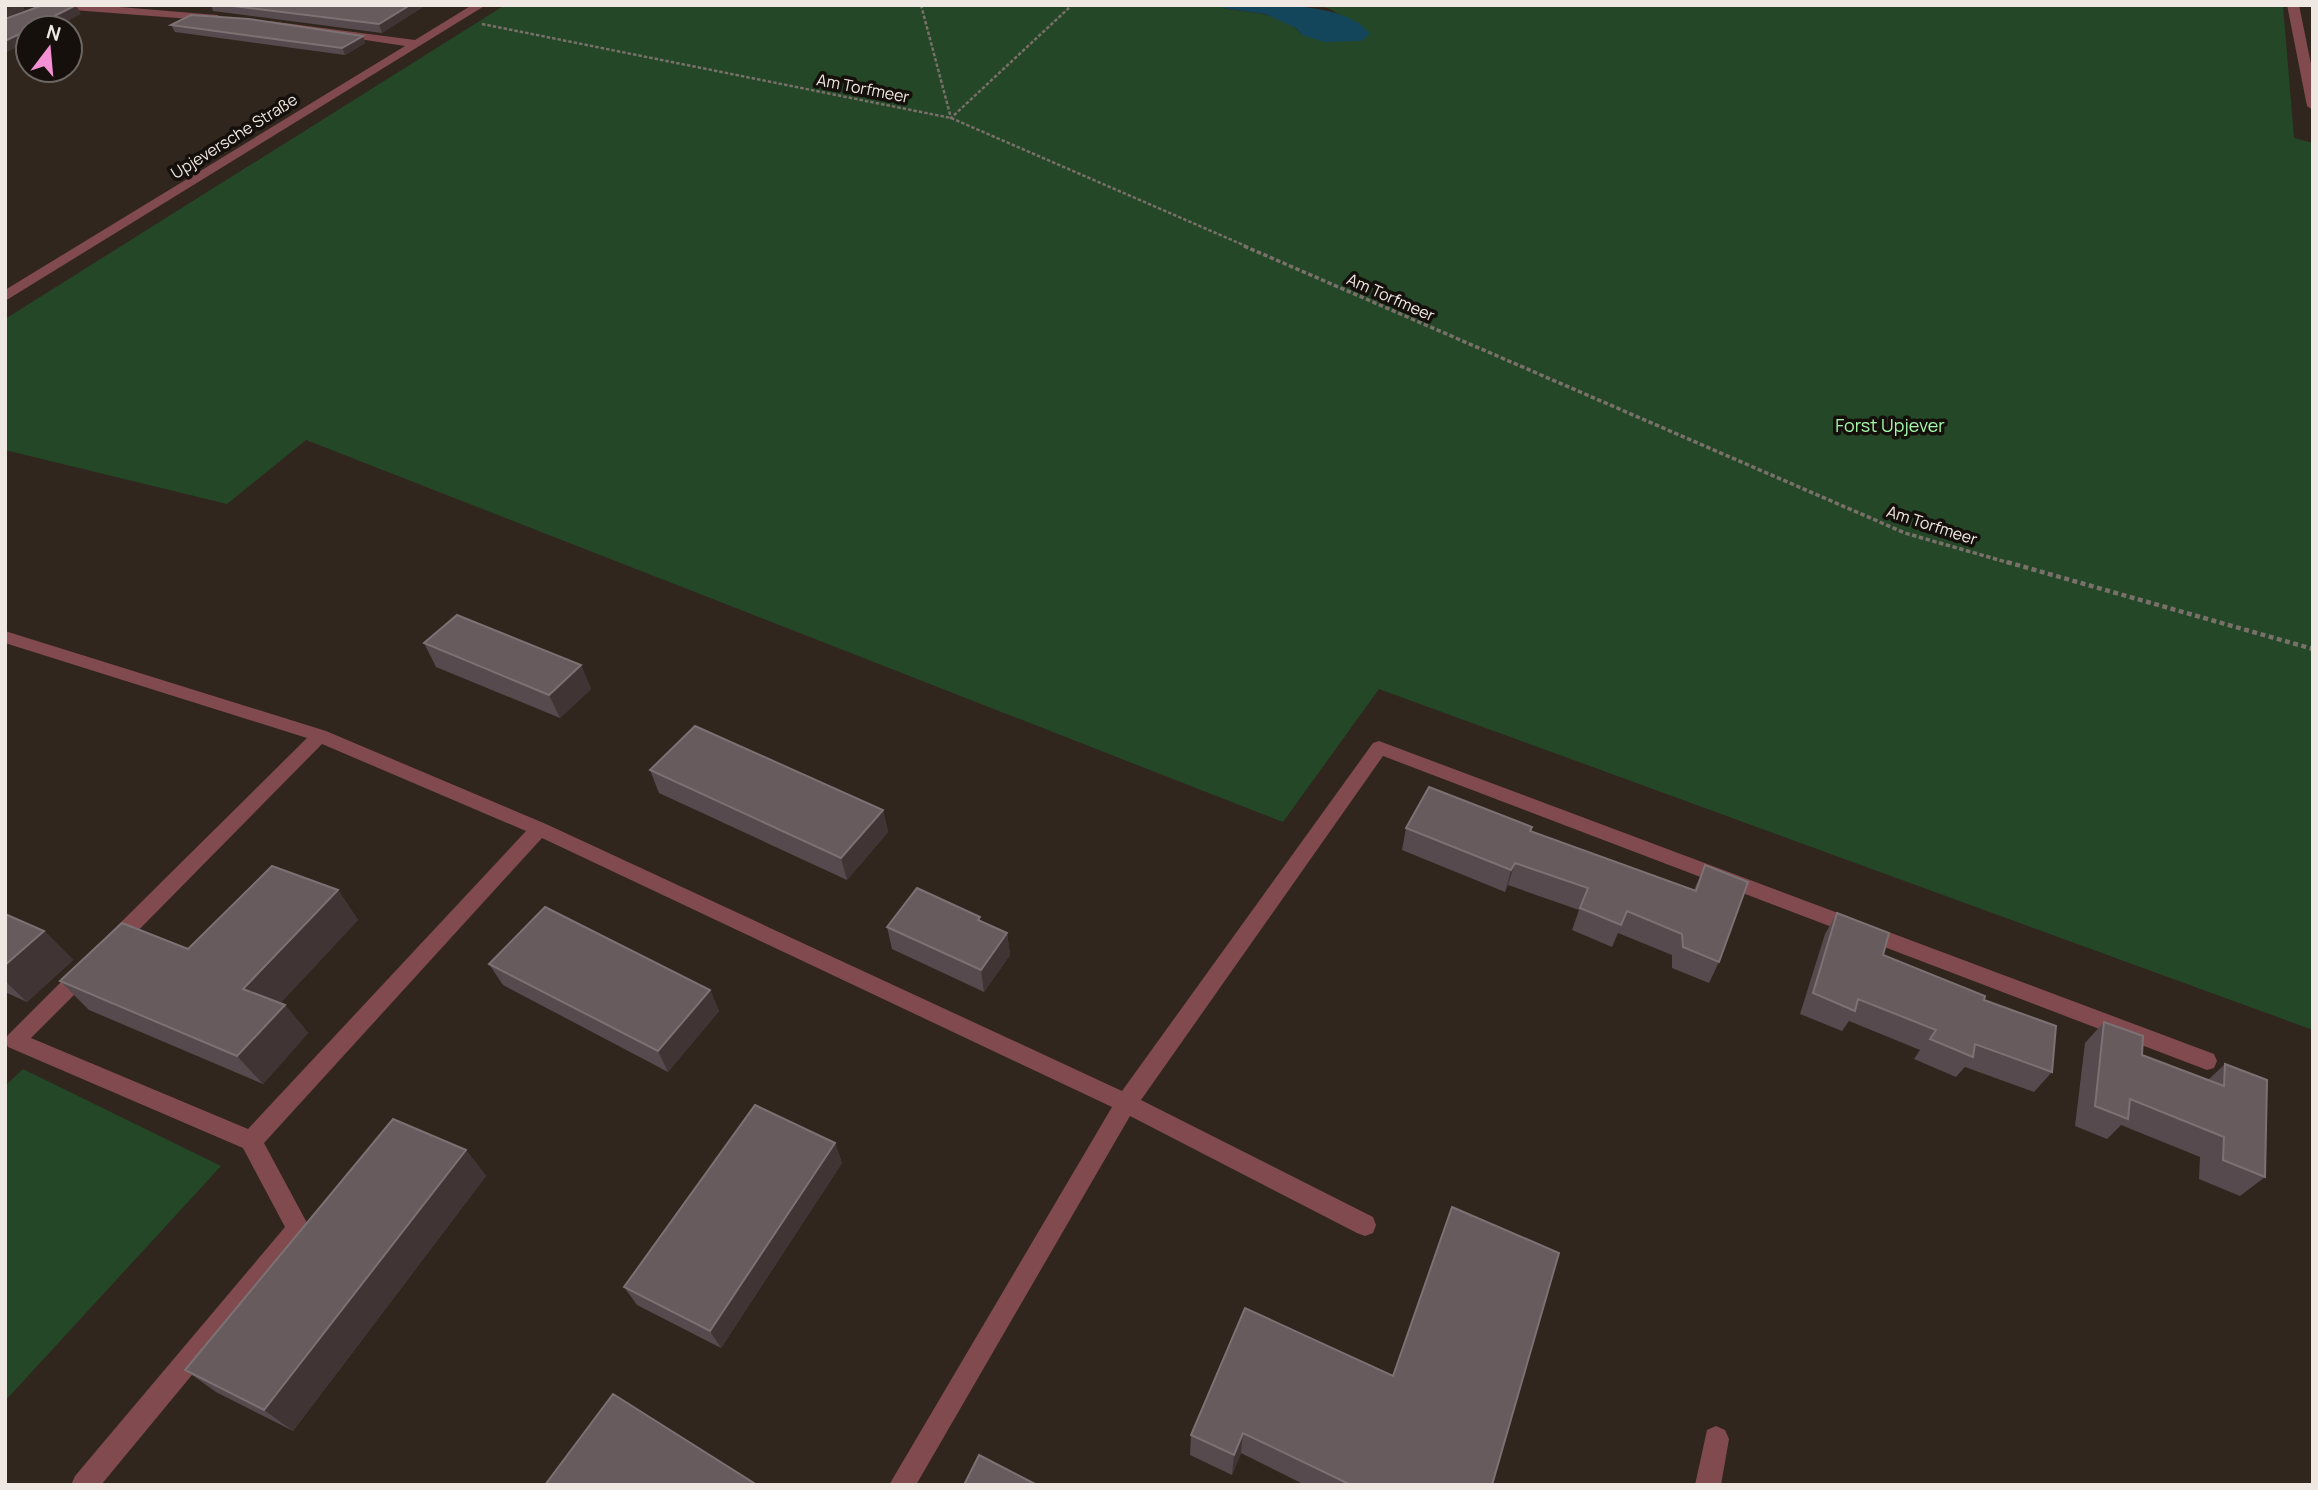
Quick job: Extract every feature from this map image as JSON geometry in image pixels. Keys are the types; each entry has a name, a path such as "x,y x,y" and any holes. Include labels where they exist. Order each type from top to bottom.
{"street":[{"name":"Upjeversche Straße","path":"5,296 480,5"},
{"path":"2293,5 2313,106"},
{"path":"5,24 48,8 98,7 226,18"},
{"path":"264,22 417,44"}],"lane":[{"path":"5,637 320,736 539,829 1126,1102 1365,1225"},
{"path":"84,1485 298,1229 251,1142 10,1039 320,736"},
{"path":"902,1485 1126,1102 1380,748 2207,1061"},
{"path":"251,1142 539,829"},
{"path":"1708,1485 1716,1439"}],"path":[{"path":"921,5 951,118 1072,5"},
{"name":"Am Torfmeer","path":"457,20 951,118 1905,533 2313,649"}],"green space":[{"name":"Forst Upjever","path":"505,5 1222,5 1223,8 1276,18 1295,27 1302,35 1370,34 1330,9 1316,5 2283,5 2294,138 2313,143 2313,1030 1379,689 1283,822 306,440 227,504 5,450 5,319"},
{"path":"23,1069 221,1166 5,1401 5,1086"}],"water":[{"path":"1222,5 1280,5 1323,10 1358,23 1370,34 1361,41 1325,42 1302,35 1296,28 1265,14 1223,8"}],"building":[{"path":"43,5 76,5 58,14 19,14"},
{"path":"225,5 410,5 379,24"},
{"path":"191,15 249,19 363,36 342,48 171,25"},
{"path":"14,16 14,37 5,41 5,19"},
{"path":"457,615 581,665 549,695 424,643"},
{"path":"695,726 883,810 841,858 650,770"},
{"path":"1429,787 1532,827 1530,831 1696,891 1705,865 1748,882 1719,962 1683,947 1682,934 1627,911 1621,925 1580,908 1588,888 1515,863 1511,870 1406,828"},
{"path":"272,866 338,890 243,989 285,1005 237,1056 60,981 122,923 188,949"},
{"path":"917,888 980,917 978,920 1007,933 981,970 887,927"},
{"path":"545,907 710,990 658,1051 489,964"},
{"path":"1837,913 1889,933 1883,955 1985,996 1984,1000 2056,1026 2052,1072 1975,1044 1973,1057 1930,1039 1936,1030 1858,999 1855,1011 1813,993"},
{"path":"5,914 44,931 5,965"},
{"path":"2104,1022 2143,1036 2142,1055 2224,1086 2225,1064 2267,1080 2265,1177 2223,1160 2224,1137 2130,1099 2128,1119 2095,1106"},
{"path":"755,1105 835,1143 710,1331 624,1287"},
{"path":"393,1119 466,1150 264,1410 185,1370"},
{"path":"1452,1207 1559,1253 1492,1485 1351,1485 1243,1433 1234,1455 1191,1435 1245,1308 1393,1376"},
{"path":"613,1394 757,1485 545,1485"},
{"path":"979,1455 1037,1485 964,1485"}]}
